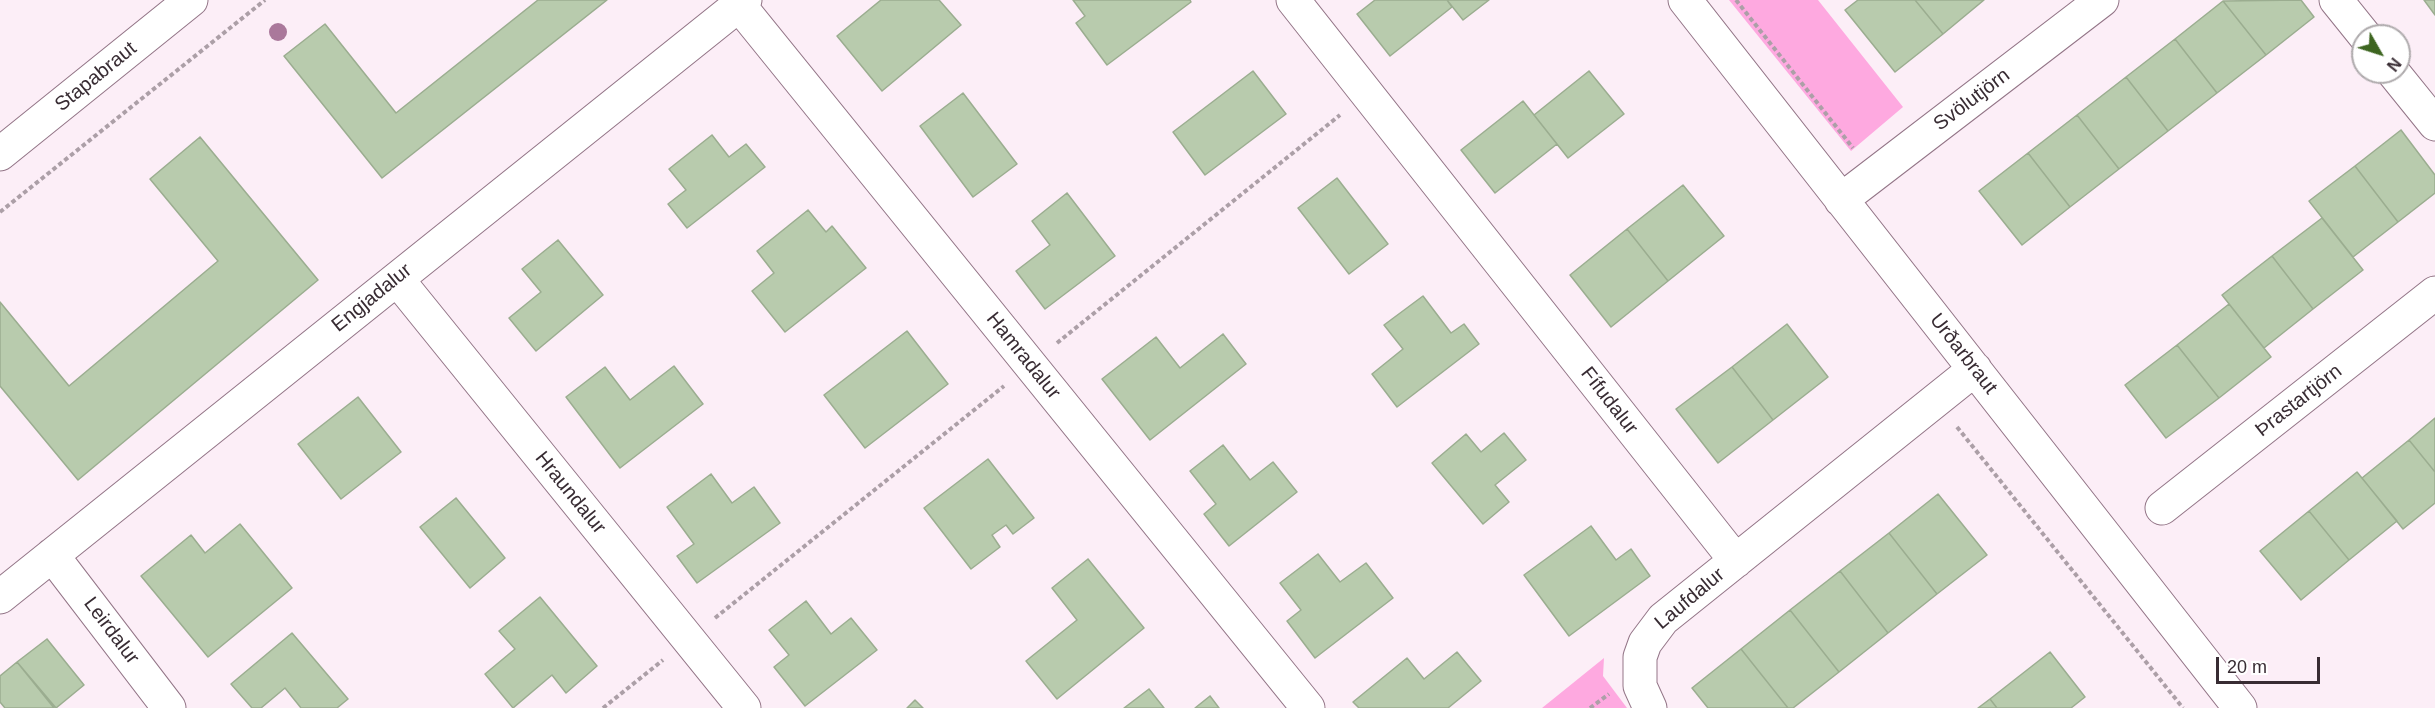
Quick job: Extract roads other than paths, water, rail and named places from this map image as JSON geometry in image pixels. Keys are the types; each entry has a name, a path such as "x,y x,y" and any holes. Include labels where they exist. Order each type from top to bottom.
{"street":[{"name":"Stapabraut","path":"0,154 191,0"},
{"name":"Fífudalur","path":"1293,0 1736,561"},
{"name":"Urðarbraut","path":"1685,0 2240,708"},
{"name":"Svölutjörn","path":"1841,200 2102,0"},
{"path":"2336,0 2355,24"},
{"name":"Engjadalur","path":"0,597 742,2"},
{"name":"Hamradalur","path":"742,2 1030,365 1308,708"},
{"path":"2403,84 2435,124"},
{"name":"Hraundalur","path":"397,279 744,708"},
{"name":"Þrastartjörn","path":"2162,508 2435,293"},
{"path":"1736,561 1975,369"},
{"name":"Leirdalur","path":"52,555 169,708"},
{"name":"Laufdalur","path":"1650,708 1640,686 1638,672 1645,643 1663,619 1736,561"}]}
